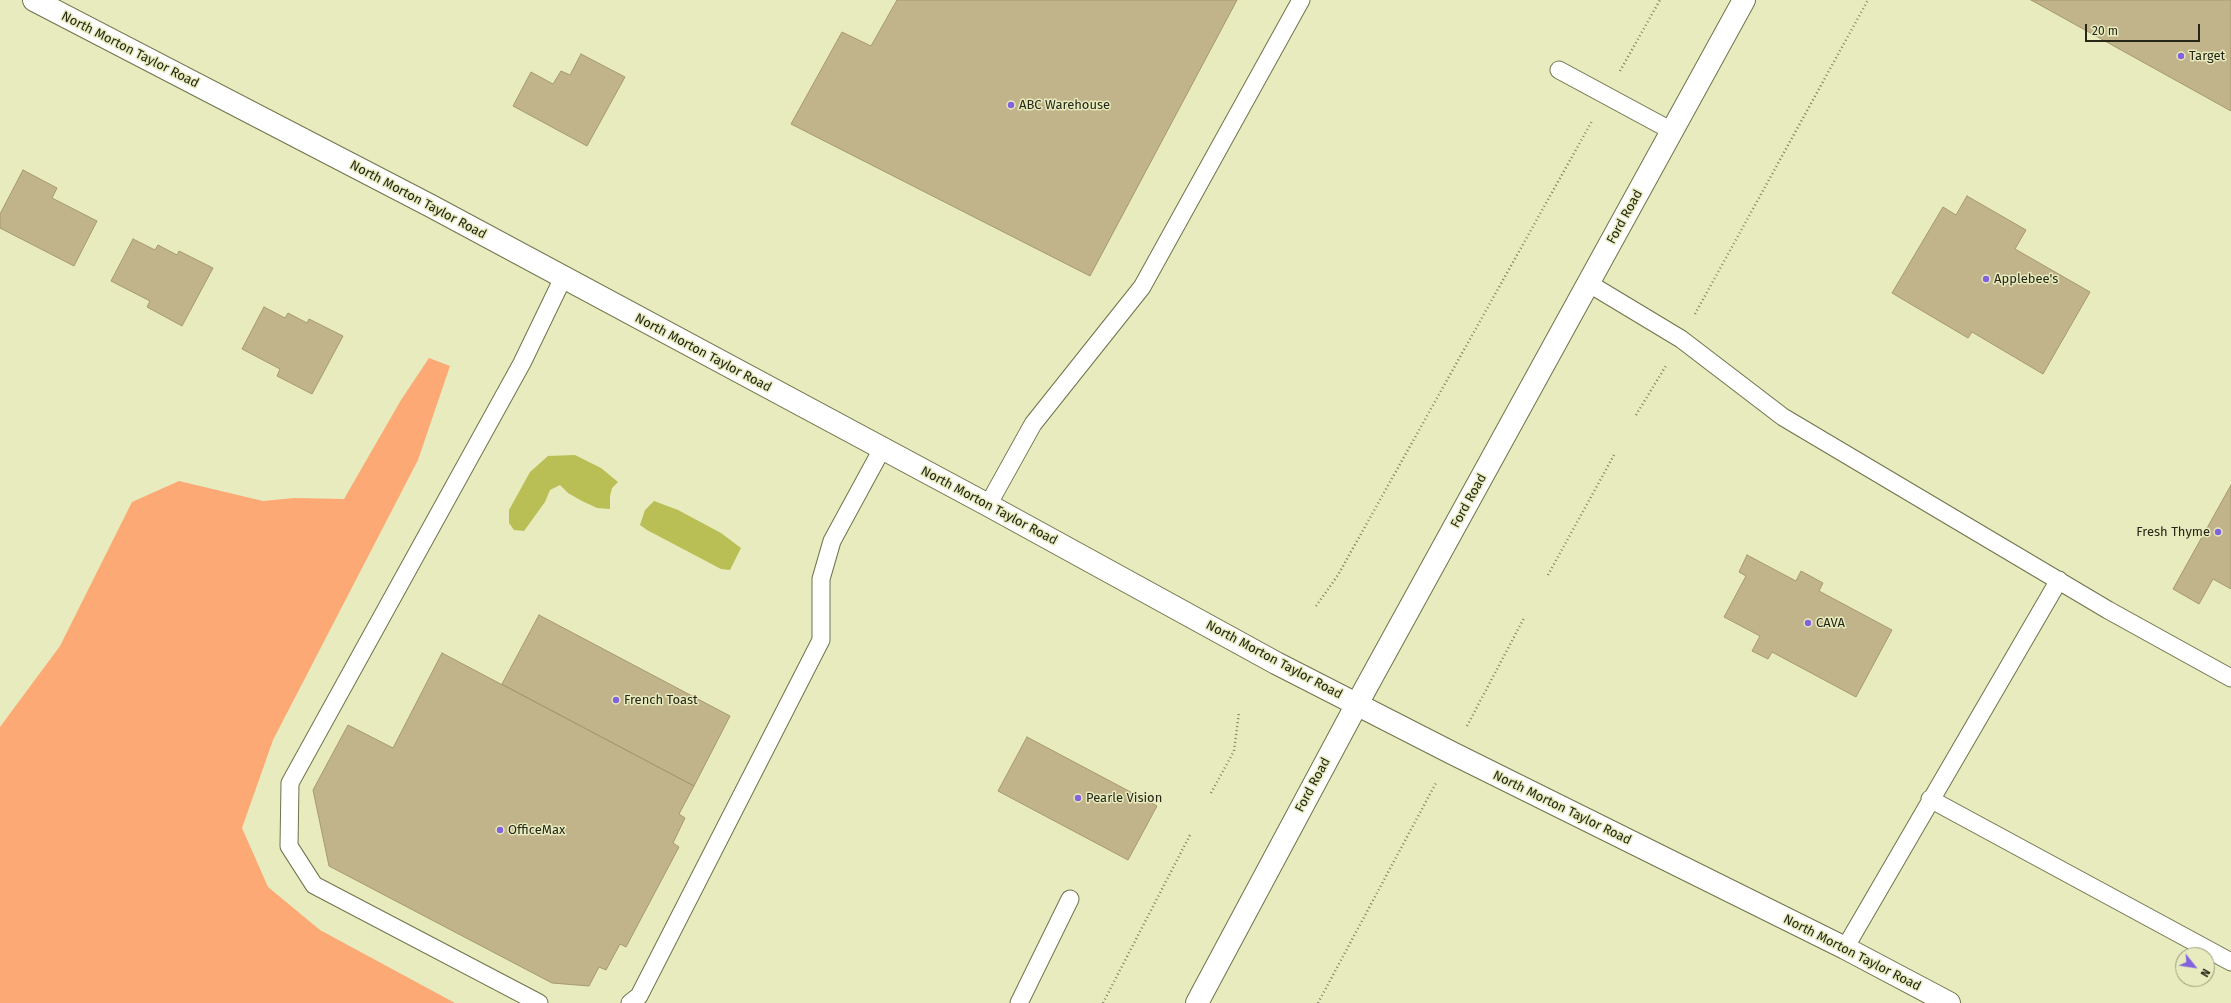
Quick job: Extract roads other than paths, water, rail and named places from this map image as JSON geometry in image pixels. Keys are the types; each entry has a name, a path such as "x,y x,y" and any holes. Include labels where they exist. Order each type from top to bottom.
{"street":[{"name":"North Morton Taylor Road","path":"34,0 431,206 988,505 1269,659 1452,753 1845,948 1949,1003"},
{"name":"Ford Road","path":"1197,1003 1357,704 1744,0"}],"lane":[{"path":"988,505 1033,424 1142,287 1301,0"},
{"path":"1559,70 1672,131"},
{"path":"539,1003 314,885 289,846 290,783 522,363 563,278"},
{"path":"1588,283 1681,339 1783,417 2058,580 2231,678"},
{"path":"630,1003 639,996 672,934 821,640 821,579 832,541 882,448"},
{"path":"1845,948 1930,798 2058,580"},
{"path":"1930,798 2231,962"},
{"path":"1019,1003 1070,899"}],"place":[{"name":"Target","path":"2181,56"},
{"name":"ABC Warehouse","path":"1011,105"},
{"name":"Applebee's","path":"1986,279"},
{"name":"Fresh Thyme","path":"2218,532"},
{"name":"CAVA","path":"1808,623"},
{"name":"French Toast","path":"616,700"},
{"name":"Pearle Vision","path":"1078,798"},
{"name":"OfficeMax","path":"500,830"}]}
